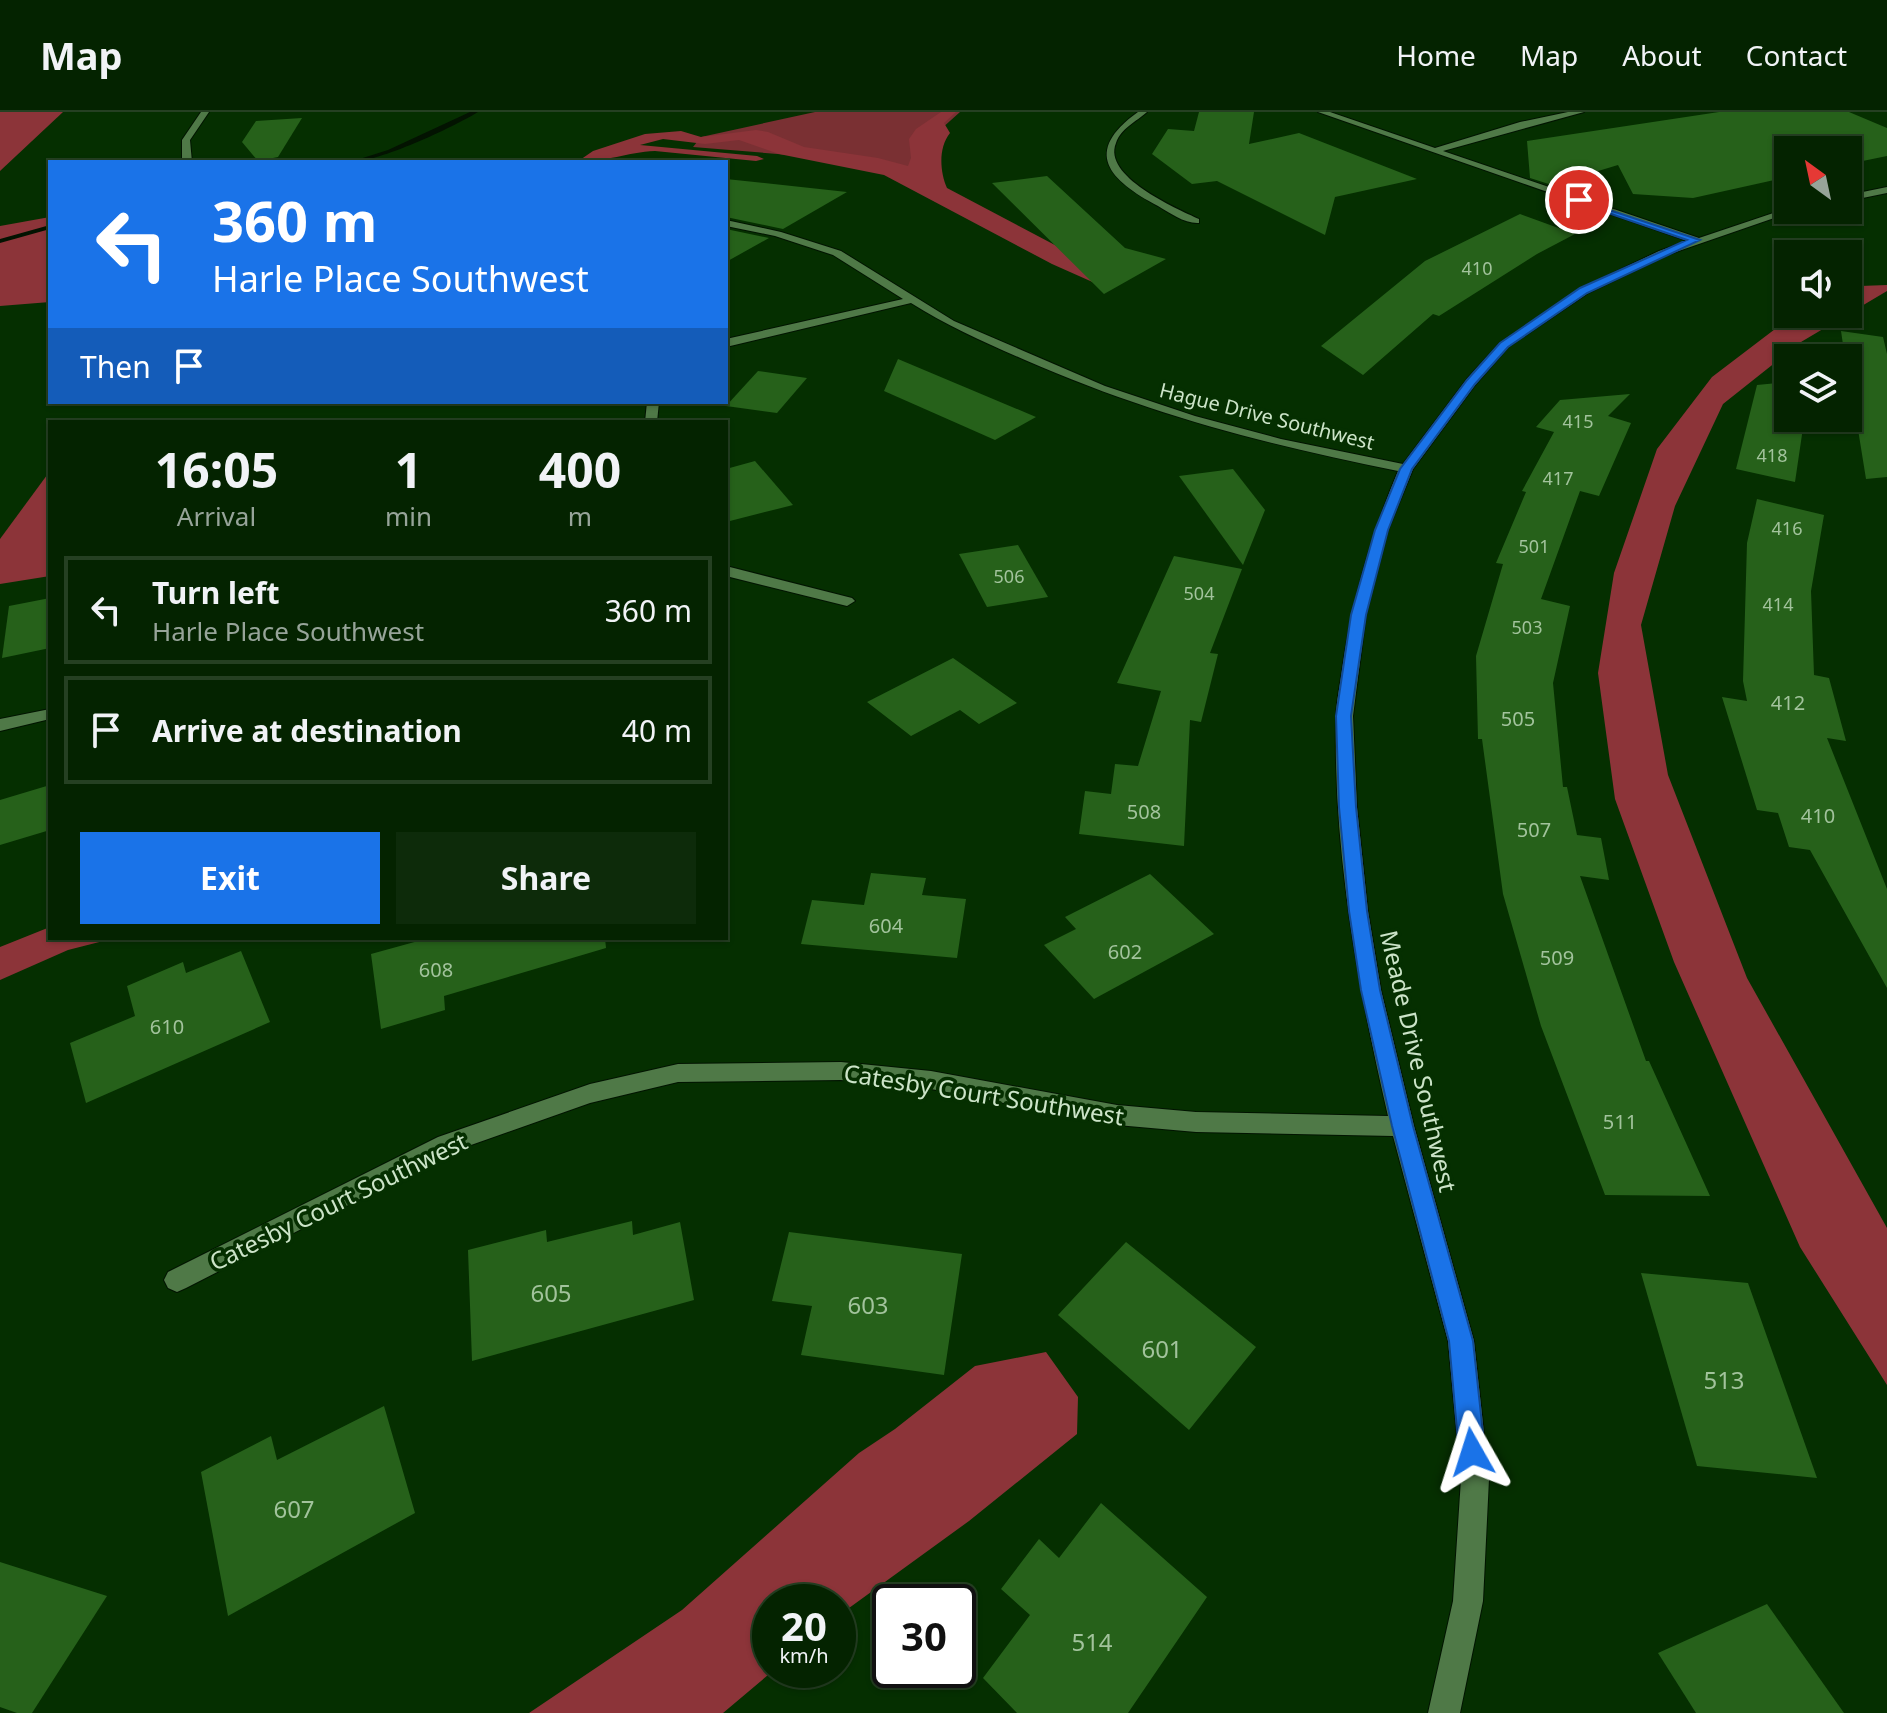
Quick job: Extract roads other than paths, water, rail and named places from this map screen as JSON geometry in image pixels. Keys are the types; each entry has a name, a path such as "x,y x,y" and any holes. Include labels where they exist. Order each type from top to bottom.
{"street":[{"path":"187,160 186,140 205,112"},
{"path":"1143,112 1114,136 1109,147 1114,169 1138,191 1195,221"},
{"path":"1322,112 1695,240"},
{"path":"1433,151 1520,125 1580,112"},
{"path":"1862,195 1887,190"},
{"name":"Meade Drive Southwest","path":"1444,1713 1468,1601 1475,1479 1461,1341 1402,1126 1370,990 1358,911 1348,807 1344,716 1358,615 1381,530 1406,469 1471,382 1504,345 1584,291 1695,240 1774,216"},
{"name":"Hague Drive Southwest","path":"728,223 777,234 837,253 950,323 1026,359 1111,392 1190,419 1265,439 1406,469"},
{"path":"728,343 911,300"},
{"path":"728,571 847,601"},
{"path":"0,725 48,714"},
{"name":"Catesby Court Southwest","path":"177,1280 446,1144 590,1094 678,1073 841,1071 931,1080 1130,1116 1196,1122 1402,1126"}],"waterway":[{"path":"360,160 390,151 475,112"},
{"path":"0,241 48,228"}]}
